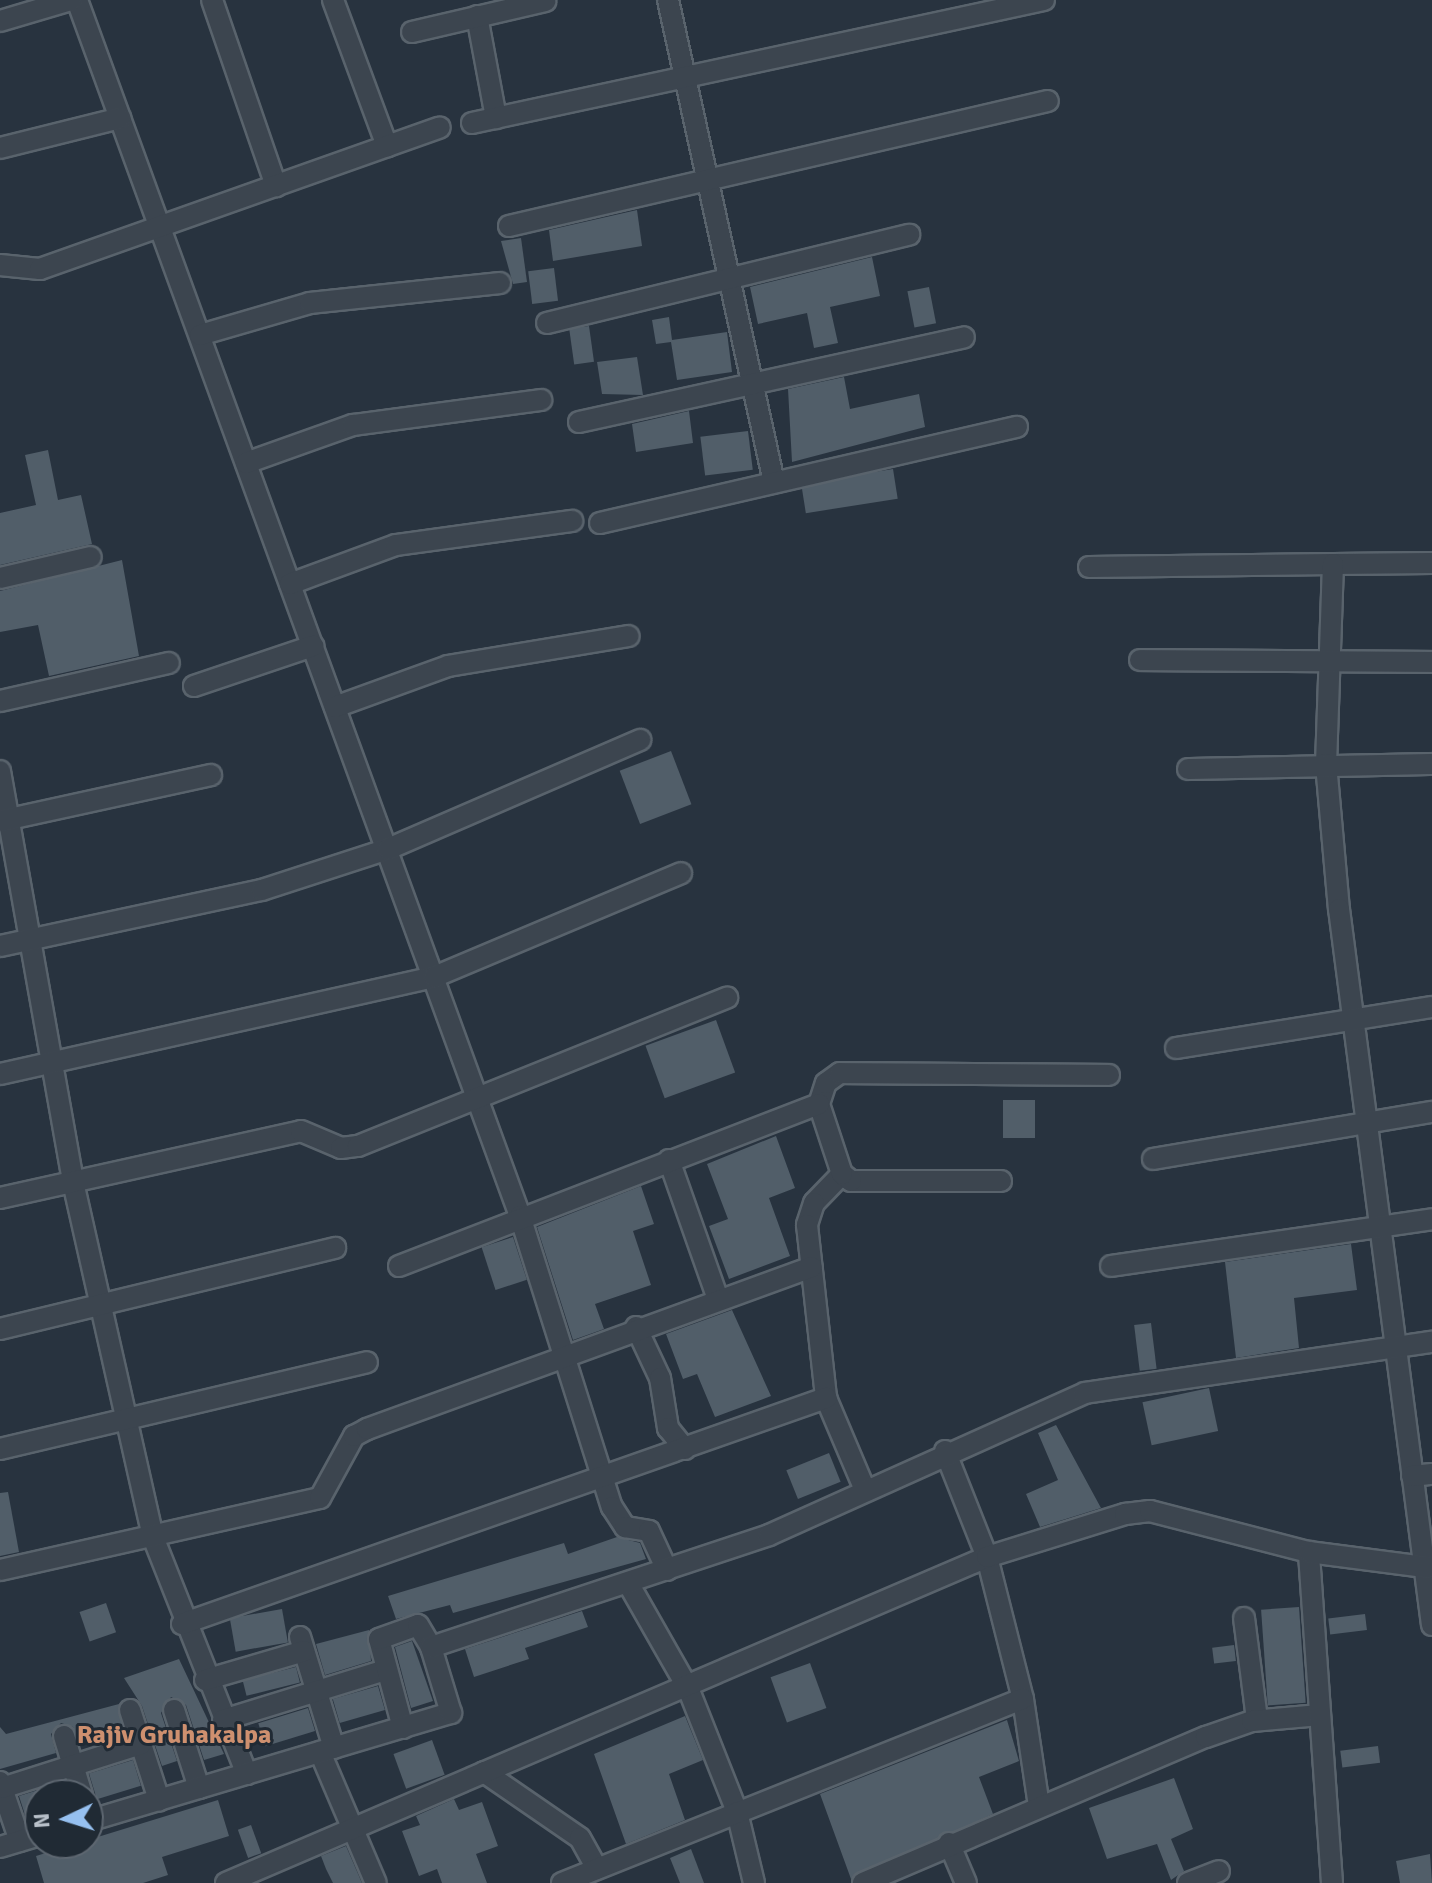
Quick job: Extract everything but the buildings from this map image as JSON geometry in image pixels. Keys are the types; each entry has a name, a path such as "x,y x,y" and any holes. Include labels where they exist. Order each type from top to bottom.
{"street":[{"path":"0,21 74,0 200,335 520,1216 618,1522 649,1531 667,1570"},
{"path":"212,0 276,186"},
{"path":"333,0 387,146"},
{"path":"668,0 774,483"},
{"path":"472,123 684,74 1044,0"},
{"path":"412,32 545,1"},
{"path":"477,16 496,118"},
{"path":"509,226 1048,101"},
{"path":"0,148 120,118"},
{"path":"0,265 40,269 161,229 440,127"},
{"path":"547,323 730,274 909,235"},
{"path":"200,335 310,303 500,283"},
{"path":"579,422 964,337"},
{"path":"246,463 353,425 541,400"},
{"path":"600,523 1017,427"},
{"path":"290,584 396,545 572,521"},
{"path":"0,578 91,557"},
{"path":"1089,567 1432,563"},
{"path":"1333,564 1326,764 1396,1345 1422,1475 1432,1625"},
{"path":"335,707 448,666 629,636"},
{"path":"194,686 313,646"},
{"path":"1140,660 1432,662"},
{"path":"0,701 169,663"},
{"path":"0,946 262,890 388,849 640,740"},
{"path":"1188,769 1432,764"},
{"path":"0,771 5,820 73,1182 153,1537 182,1624 247,1774"},
{"path":"5,820 211,775"},
{"path":"0,1074 52,1065 434,977 681,873"},
{"path":"0,1198 301,1131 341,1148 358,1146 727,998"},
{"path":"1176,1048 1354,1016 1432,1007"},
{"path":"1001,1181 851,1181 842,1174 819,1104 826,1083 840,1073 1109,1075"},
{"path":"399,1266 520,1216 819,1104"},
{"path":"1153,1159 1367,1120 1432,1112"},
{"path":"669,1160 718,1299"},
{"path":"842,1174 811,1214 811,1267 826,1398 865,1490"},
{"path":"1111,1266 1432,1219"},
{"path":"0,1329 335,1248"},
{"path":"0,1570 320,1498 354,1436 565,1352 811,1267"},
{"path":"636,1327 660,1378 668,1428 685,1449"},
{"path":"431,1647 769,1535 945,1451 1085,1393 1432,1342"},
{"path":"0,1449 367,1362"},
{"path":"182,1624 826,1398"},
{"path":"945,1451 987,1557 1023,1699 1039,1806"},
{"path":"226,1883 688,1688 987,1557 1150,1511 1309,1552 1428,1567"},
{"path":"1309,1552 1332,1883"},
{"path":"628,1583 688,1688 737,1812 754,1883"},
{"path":"1244,1618 1257,1720"},
{"path":"104,1815 159,1800 403,1728 451,1713 431,1647 418,1625 382,1635 386,1670 403,1728"},
{"path":"205,1680 302,1644 317,1691 327,1750 352,1829 376,1883"},
{"path":"223,1720 386,1670"},
{"path":"562,1883 1023,1699"},
{"path":"130,1710 159,1800"},
{"path":"174,1710 199,1788"},
{"path":"863,1883 949,1843 1257,1720 1320,1715"},
{"path":"64,1736 77,1779"},
{"path":"10,1844 1,1785 141,1744"},
{"path":"484,1772 580,1838 597,1869"},
{"path":"949,1843 966,1883"},
{"path":"1188,1883 1219,1871"}],"district":[{"name":"Rajiv Gruhakalpa","path":"174,1736"}]}
